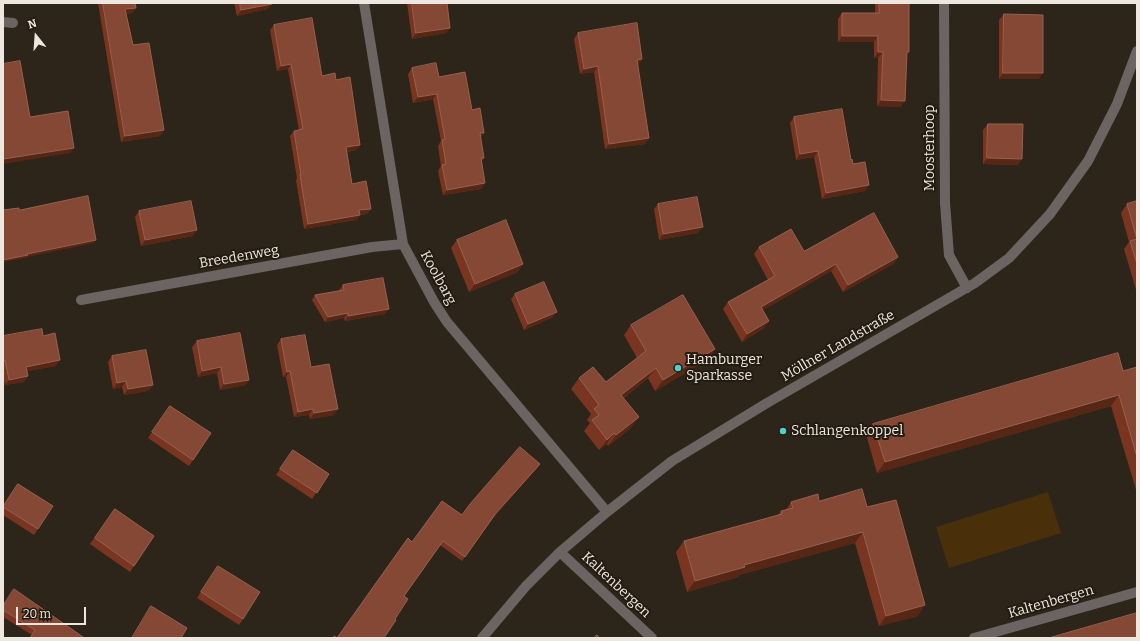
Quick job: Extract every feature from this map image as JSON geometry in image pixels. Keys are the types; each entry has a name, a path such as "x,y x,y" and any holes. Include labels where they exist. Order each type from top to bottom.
{"street":[{"name":"Koolbarg","path":"364,3 403,244 434,302 447,322 607,512"},
{"name":"Moosterhoop","path":"944,3 944,203 949,255 967,288"},
{"name":"Möllner Landstraße","path":"482,638 526,586 560,552 607,512 672,461 767,402 967,288 1009,258 1050,214 1088,161 1117,104 1137,51"},
{"name":"Breedenweg","path":"81,300 372,247 403,244"},
{"name":"Kaltenbergen","path":"560,552 652,638"},
{"name":"Kaltenbergen","path":"974,638 1137,592"}],"shaded area":[{"path":"1048,492 1061,533 949,568 936,527"}],"building":[{"path":"103,3 135,3 136,8 125,9 133,45 149,43 164,130 125,136"},
{"path":"240,3 271,3 272,4 241,10"},
{"path":"412,3 447,3 450,28 416,33"},
{"path":"879,3 909,3 909,52 907,52 905,101 881,100 883,52 878,52 878,36 842,36 842,13 879,13"},
{"path":"1004,14 1043,15 1043,73 1003,73"},
{"path":"312,18 322,76 335,73 336,80 350,77 360,145 346,147 352,184 366,181 371,209 359,210 360,215 308,224 294,131 303,129 291,64 281,66 274,25"},
{"path":"637,23 642,59 637,60 649,138 609,144 598,66 584,69 578,33"},
{"path":"20,61 30,117 68,111 74,148 3,159 3,64"},
{"path":"436,63 439,77 465,72 472,110 480,108 484,133 480,133 484,158 481,158 485,183 447,190 442,165 446,164 442,140 445,139 437,94 418,97 412,68"},
{"path":"842,109 851,160 852,159 853,164 865,162 869,185 826,193 818,151 800,154 794,117"},
{"path":"988,124 1023,124 1022,159 987,158"},
{"path":"88,196 96,240 3,260 3,210 19,208 19,210"},
{"path":"697,197 703,227 663,234 658,204"},
{"path":"191,201 197,230 145,240 139,211"},
{"path":"1137,201 1137,239 1127,204"},
{"path":"874,213 898,257 848,285 836,264 761,307 769,321 747,334 728,302 775,276 759,247 791,229 804,251"},
{"path":"506,220 523,264 475,284 457,240"},
{"path":"1137,239 1137,264 1130,241"},
{"path":"383,278 389,309 348,316 348,313 328,317 315,295 344,290 343,285"},
{"path":"544,282 557,312 528,324 515,294"},
{"path":"683,295 715,349 663,380 656,368 621,395 639,417 616,435 614,433 607,440 592,420 599,415 594,409 599,405 579,378 593,367 606,382 646,351 631,325"},
{"path":"42,329 43,336 55,333 60,360 26,367 28,376 9,380 5,360 3,361 3,336"},
{"path":"240,333 249,380 224,384 221,367 202,371 197,341"},
{"path":"305,335 311,367 329,364 338,409 314,413 313,409 298,412 290,371 287,372 281,339"},
{"path":"146,350 153,385 128,389 126,381 117,383 112,356"},
{"path":"1118,353 1123,371 1137,367 1137,457 1119,395 885,462 873,424"},
{"path":"170,406 211,433 193,460 152,432"},
{"path":"520,447 540,464 496,513 465,557 443,541 404,596 408,599 384,638 337,638 408,538 412,542 442,501 462,515"},
{"path":"293,450 329,474 317,493 280,469"},
{"path":"18,484 53,506 38,529 3,507"},
{"path":"862,489 867,507 896,500 925,605 886,616 863,532 744,565 745,567 695,581 684,541 782,514 781,511 793,508 791,502 818,494 819,501"},
{"path":"115,509 154,536 134,566 95,538"},
{"path":"218,566 260,592 243,619 201,592"},
{"path":"14,589 83,637 30,638 35,630 3,610 3,606"},
{"path":"151,606 187,628 181,638 132,638"},
{"path":"1137,613 1137,638 1049,638"}],"place":[{"name":"Hamburger Sparkasse","path":"678,368"},
{"name":"Schlangenkoppel","path":"783,431"}]}
